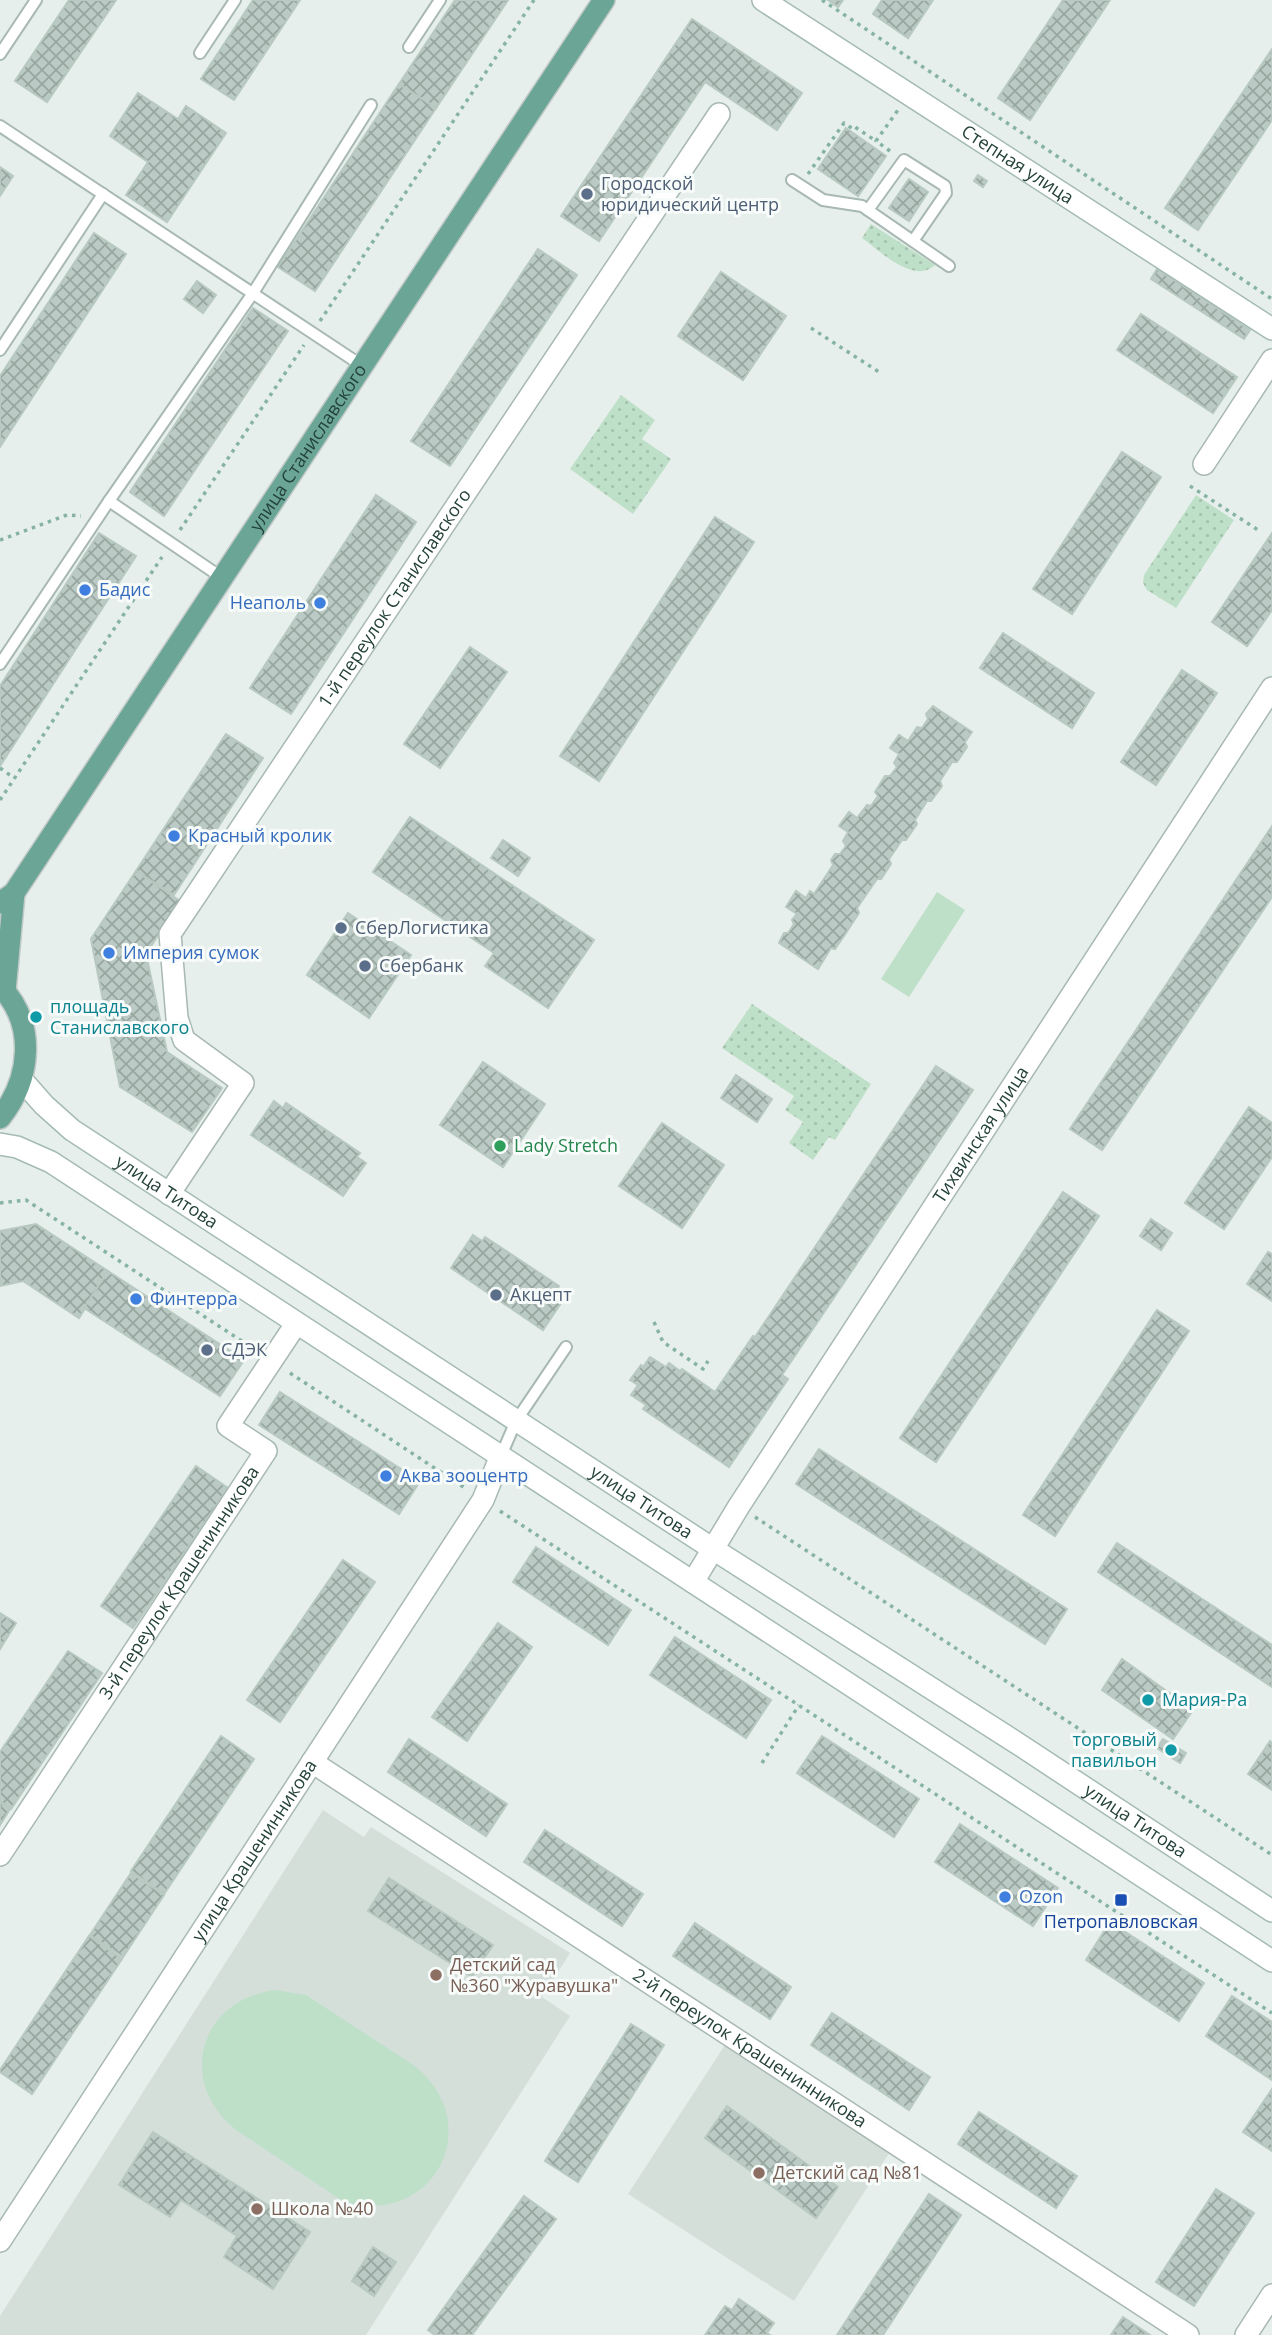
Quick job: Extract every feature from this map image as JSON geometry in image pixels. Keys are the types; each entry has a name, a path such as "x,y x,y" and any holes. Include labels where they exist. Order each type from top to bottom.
{"main road":[{"name":"улица Станиславского","path":"7,898 604,0"},
{"path":"0,1118 15,1097 22,1080 26,1050 21,1021 2,989 7,898"}],"street":[{"name":"Степная улица","path":"764,0 1272,329"},
{"name":"1-й переулок Станиславского","path":"169,1194 243,1083 184,1040 177,1018 170,934 719,114"},
{"path":"1205,464 1272,360"},
{"name":"Тихвинская улица","path":"693,1582 775,1451 1272,688"},
{"name":"улица Титова","path":"22,1080 44,1105 72,1130 1272,1911"},
{"path":"0,1144 17,1147 51,1162 500,1458 1001,1781 1272,1961"},
{"name":"3-й переулок Крашенинникова","path":"0,1855 266,1451 228,1426 296,1324"},
{"name":"улица Крашенинникова","path":"0,2241 483,1500 500,1458"},
{"name":"2-й переулок Крашенинникова","path":"312,1762 1188,2335"},
{"path":"1246,2335 1272,2295"}],"lane":[{"path":"0,54 36,0"},
{"path":"200,53 235,0"},
{"path":"410,47 440,0"},
{"path":"0,664 97,518 253,293 371,105"},
{"path":"0,126 361,365"},
{"path":"868,210 904,160 908,160 947,189 913,241"},
{"path":"796,183 823,200 854,203 868,210 949,266"},
{"path":"0,350 103,194"},
{"path":"109,501 221,577"},
{"path":"500,1458 516,1421 566,1347"}],"path":[{"path":"0,800 534,0"},
{"path":"822,0 1272,299"},
{"path":"876,141 896,113"},
{"path":"796,183 844,123 853,129 855,127 904,160"},
{"path":"811,328 879,372"},
{"path":"1190,486 1258,530"},
{"path":"0,540 67,515 97,518"},
{"path":"0,768 14,778"},
{"path":"0,1203 26,1200 1272,2012"},
{"path":"653,1322 663,1342 703,1369 708,1361"},
{"path":"754,1516 1272,1855"},
{"path":"762,1763 799,1705"}],"shaded area":[{"name":"Школа №40","path":"323,1810 364,1837 371,1827 570,1953 542,1997 570,2016 366,2335 0,2335 0,2316"},
{"name":"Детский сад №81","path":"725,2045 890,2152 794,2301 628,2194"}],"green space":[{"path":"871,224 935,265 927,270 917,271 907,269 887,258 862,238"},
{"path":"621,395 655,420 642,439 671,459 633,514 570,469"},
{"path":"1196,495 1234,520 1176,608 1147,590 1143,583 1144,575"},
{"path":"937,892 965,910 909,997 881,979"},
{"path":"752,1004 871,1084 835,1140 829,1137 813,1160 789,1143 803,1122 785,1110 794,1096 722,1048"},
{"path":"275,1990 306,1995 415,2066 436,2090 447,2116 448,2142 440,2166 425,2186 403,2200 376,2206 344,2202 236,2130 217,2111 206,2089 202,2067 204,2046 213,2026 228,2009 249,1997"}],"building":[{"path":"69,0 116,0 47,102 15,81"},
{"path":"253,0 300,0 234,100 201,79"},
{"path":"455,0 508,0 436,108 399,84"},
{"path":"828,0 843,0 838,7"},
{"path":"882,0 933,0 908,38 873,14"},
{"path":"1063,0 1110,0 1030,120 998,98"},
{"path":"692,19 802,93 777,130 705,82 599,241 561,216"},
{"path":"1272,49 1272,120 1198,230 1165,208"},
{"path":"399,84 436,108 315,291 278,267"},
{"path":"138,93 178,119 186,106 226,133 167,222 126,195 148,162 110,136"},
{"path":"846,128 886,156 858,196 818,169"},
{"path":"0,167 13,176 0,196"},
{"path":"978,175 987,181 983,187 974,181"},
{"path":"909,179 928,192 909,221 889,208"},
{"path":"94,233 126,254 0,447 0,376"},
{"path":"538,249 577,275 450,466 411,441"},
{"path":"1157,269 1250,330 1244,339 1151,279"},
{"path":"721,272 786,316 743,380 678,336"},
{"path":"197,281 216,295 203,313 184,299"},
{"path":"253,308 288,331 164,516 130,492"},
{"path":"1141,314 1237,377 1213,413 1117,350"},
{"path":"1122,452 1161,477 1072,614 1033,589"},
{"path":"376,495 416,522 291,714 250,688"},
{"path":"715,517 754,542 599,781 560,756"},
{"path":"99,533 136,556 0,766 0,686"},
{"path":"1272,533 1272,610 1247,646 1212,622"},
{"path":"1003,633 1094,693 1072,728 980,668"},
{"path":"470,647 507,672 440,768 404,744"},
{"path":"1182,670 1217,693 1156,785 1121,762"},
{"path":"933,706 972,732 965,742 967,747 957,762 952,762 940,781 942,786 931,801 927,801 915,820 917,824 889,859 891,864 881,879 877,879 857,908 859,913 846,933 835,949 831,948 818,969 779,943 784,933 788,933 794,924 792,920 797,914 786,907 796,891 806,898 810,891 814,894 833,865 831,860 835,854 840,854 846,846 843,841 848,832 839,826 849,812 857,818 867,805 871,806 878,796 875,792 885,776 890,776 897,767 894,763 899,754 890,748 899,735 908,741 917,727 922,728 928,719 926,714"},
{"path":"226,734 263,758 174,895 136,871"},
{"path":"410,817 594,940 548,1008 485,966 494,953 373,872"},
{"path":"1272,826 1272,897 1102,1150 1070,1129"},
{"path":"503,840 530,858 518,876 491,858"},
{"path":"136,871 180,901 146,954 167,1052 222,1088 192,1132 120,1087 91,939"},
{"path":"348,913 411,955 369,1018 307,975"},
{"path":"483,1062 545,1104 503,1167 440,1125"},
{"path":"936,1066 973,1090 782,1375 788,1379 729,1467 643,1409 646,1405 631,1395 638,1385 630,1380 650,1357 666,1367 669,1363 680,1371 682,1369 715,1392 753,1336 755,1337"},
{"path":"736,1075 772,1099 757,1122 721,1098"},
{"path":"274,1101 283,1108 286,1103 360,1153 357,1157 366,1163 343,1196 251,1135"},
{"path":"1249,1107 1272,1123 1272,1157 1224,1229 1185,1203"},
{"path":"662,1123 724,1165 682,1228 619,1186"},
{"path":"1063,1192 1099,1216 936,1462 900,1438"},
{"path":"1151,1219 1172,1233 1161,1250 1140,1236"},
{"path":"36,1224 108,1271 79,1318 23,1281 0,1286 0,1231"},
{"path":"473,1235 482,1241 485,1237 559,1286 556,1291 565,1297 543,1330 451,1268"},
{"path":"1268,1252 1272,1254 1272,1301 1247,1284"},
{"path":"108,1271 244,1360 220,1396 84,1308"},
{"path":"1157,1310 1189,1331 1055,1536 1023,1515"},
{"path":"280,1392 420,1481 399,1514 259,1425"},
{"path":"819,1449 1067,1609 1045,1644 796,1484"},
{"path":"196,1466 228,1488 133,1628 101,1606"},
{"path":"1117,1543 1272,1645 1272,1687 1098,1572"},
{"path":"536,1547 631,1610 608,1645 513,1582"},
{"path":"343,1560 375,1582 280,1722 247,1700"},
{"path":"0,1613 16,1623 0,1649"},
{"path":"498,1623 532,1647 467,1741 432,1717"},
{"path":"675,1637 771,1700 746,1738 650,1675"},
{"path":"68,1651 102,1673 11,1809 0,1801 0,1752"},
{"name":"Мария-Ра","path":"1122,1659 1193,1710 1173,1739 1102,1690"},
{"path":"221,1736 254,1759 164,1894 131,1871"},
{"path":"822,1736 919,1799 894,1837 797,1773"},
{"path":"409,1739 507,1804 486,1836 388,1772"},
{"name":"торговый павильон","path":"1163,1739 1186,1753 1180,1763 1157,1748"},
{"path":"1270,1741 1272,1743 1272,1790 1248,1774"},
{"path":"0,1802 10,1809 0,1825"},
{"path":"960,1824 1058,1888 1033,1926 935,1862"},
{"path":"545,1830 643,1894 622,1926 524,1862"},
{"path":"131,1873 164,1895 123,1957 90,1935"},
{"path":"389,1878 493,1945 472,1977 368,1911"},
{"path":"1110,1922 1204,1983 1179,2021 1086,1960"},
{"path":"695,1923 791,1987 770,2019 673,1956"},
{"path":"89,1936 122,1959 32,2094 0,2070"},
{"path":"1232,1996 1272,2022 1272,2080 1206,2036"},
{"path":"832,2013 930,2077 909,2110 811,2045"},
{"path":"631,2024 664,2045 578,2182 545,2161"},
{"path":"1272,2089 1272,2151 1243,2132"},
{"path":"727,2106 838,2187 816,2218 705,2138"},
{"path":"979,2112 1077,2176 1056,2208 958,2144"},
{"path":"153,2132 310,2232 273,2289 224,2257 237,2236 181,2200 170,2217 119,2185"},
{"path":"1216,2189 1254,2213 1194,2306 1156,2282"},
{"path":"929,2194 961,2215 883,2335 837,2335"},
{"path":"524,2196 556,2219 472,2335 435,2335 428,2330"},
{"path":"373,2247 396,2262 374,2296 352,2281"},
{"path":"739,2299 774,2323 767,2333 770,2335 705,2335 725,2306 732,2310"},
{"path":"1123,2317 1150,2335 1111,2335"}],"place":[{"name":"Городской юридический центр","path":"587,194"},
{"name":"Бадис","path":"85,590"},
{"name":"Неаполь","path":"320,603"},
{"name":"Красный кролик","path":"174,836"},
{"name":"СберЛогистика","path":"341,928"},
{"name":"Империя сумок","path":"109,953"},
{"name":"Сбербанк","path":"365,966"},
{"name":"площадь Станиславского","path":"36,1017"},
{"name":"Lady Stretch","path":"500,1146"},
{"name":"Акцепт","path":"496,1295"},
{"name":"Финтерра","path":"136,1299"},
{"name":"СДЭК","path":"207,1350"},
{"name":"Аква зооцентр","path":"386,1476"},
{"name":"Мария-Ра","path":"1148,1700"},
{"name":"торговый павильон","path":"1171,1750"},
{"name":"Ozon","path":"1005,1897"},
{"name":"Петропавловская","path":"1121,1900"},
{"name":"Детский сад №360 \"Журавушка\"","path":"436,1975"},
{"name":"Детский сад №81","path":"759,2173"},
{"name":"Школа №40","path":"257,2209"}]}
